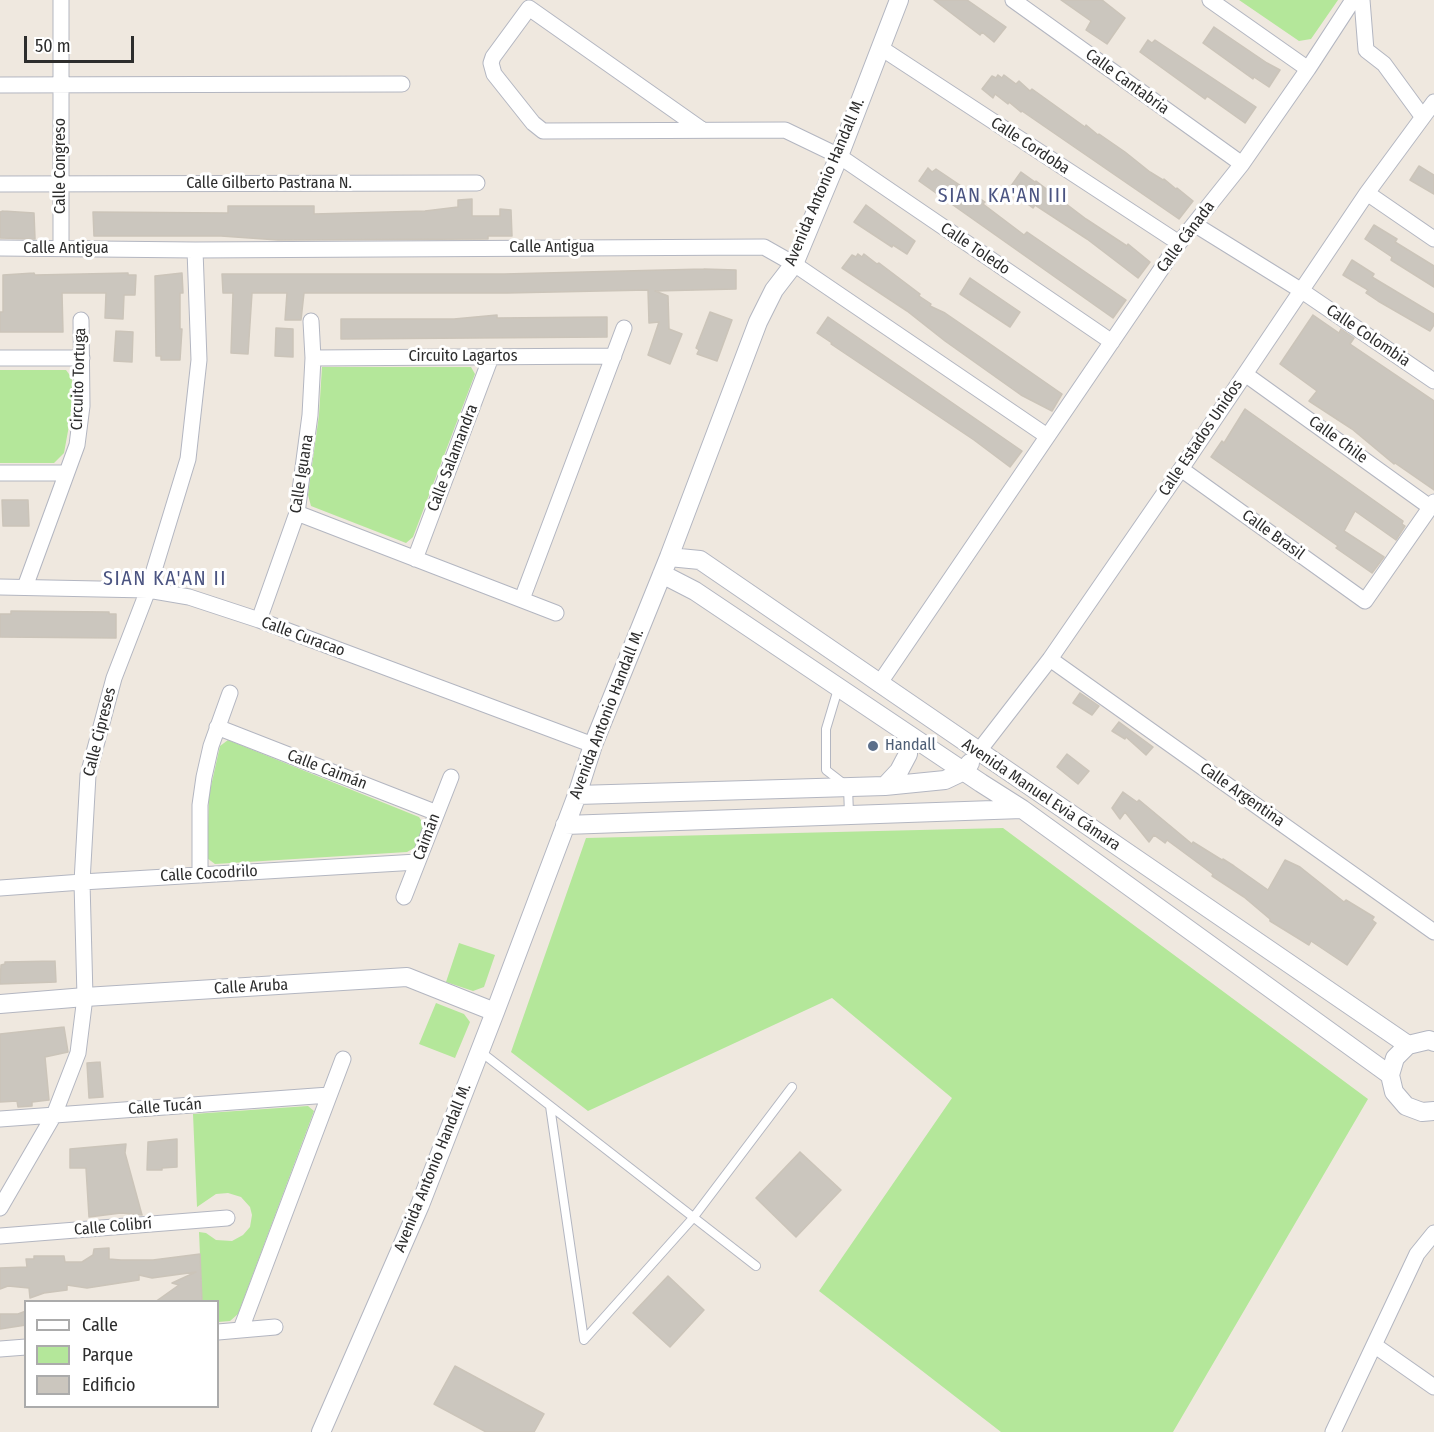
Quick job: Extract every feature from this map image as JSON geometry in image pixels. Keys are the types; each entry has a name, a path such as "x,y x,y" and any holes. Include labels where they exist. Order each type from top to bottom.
{"street":[{"name":"Calle Congreso","path":"61,0 62,248"},
{"name":"Avenida Antonio Handall M.","path":"321,1432 420,1205 566,825 593,746 669,557 758,322 774,290 794,264 839,156 899,0"},
{"name":"Calle Cantabria","path":"1013,0 1242,164"},
{"path":"1210,0 1308,69"},
{"name":"Calle Cánada","path":"879,684 1179,243 1242,164 1353,0"},
{"path":"1362,0 1366,50 1384,64 1422,116"},
{"name":"Calle Toledo","path":"701,129 529,8 491,63 494,74 533,123 543,131 785,130 839,156 1112,342"},
{"name":"Calle Cordoba","path":"880,48 1179,243"},
{"path":"0,85 402,84"},
{"name":"Calle Estados Unidos","path":"964,771 1050,659 1367,193 1434,101"},
{"name":"Calle Gilberto Pastrana N.","path":"0,184 477,183"},
{"path":"1367,193 1434,240"},
{"name":"Calle Colombia","path":"1194,224 1302,291 1434,381"},
{"name":"Calle Antigua","path":"0,248 195,250 764,247 794,264 1047,436"},
{"name":"Calle Cipreses","path":"0,1208 54,1115 78,1053 86,997 82,882 88,775 114,678 148,590 188,459 199,360 195,250"},
{"name":"Circuito Tortuga","path":"25,587 77,445 82,406 81,320"},
{"name":"Calle Iguana","path":"259,620 297,513 310,415 313,358 311,321"},
{"path":"522,599 624,328"},
{"name":"Circuito Lagartos","path":"313,358 614,356"},
{"name":"Calle Salamandra","path":"415,558 491,357"},
{"path":"0,358 82,358"},
{"name":"Calle Chile","path":"1245,374 1432,504"},
{"name":"Calle Brasil","path":"1181,469 1365,601 1432,504"},
{"path":"0,473 66,473"},
{"path":"297,513 556,613"},
{"name":"Avenida Manuel Evia Cámara","path":"669,557 700,560 1408,1045"},
{"name":"Avenida Manuel Evia Cámara","path":"662,574 695,591 1022,809 1390,1075"},
{"name":"Calle Curacao","path":"0,587 148,590 189,597 259,620 593,746"},
{"name":"Calle Argentina","path":"1050,659 1434,932"},
{"path":"200,875 200,805 204,777 217,727 230,693"},
{"name":"Calle Caimán","path":"217,727 437,813"},
{"path":"885,786 899,771 908,754 907,734"},
{"name":"Avenida Manuel Evia Cámara","path":"577,795 885,786 945,780 964,771"},
{"name":"Caimán","path":"404,897 451,777"},
{"name":"Avenida Manuel Evia Cámara","path":"566,825 1022,809"},
{"name":"Calle Cocodrilo","path":"0,888 417,862"},
{"name":"Calle Aruba","path":"0,1004 407,977 495,1012"},
{"path":"1432,1038 1408,1045 1395,1058 1390,1075 1394,1092 1406,1106 1422,1112 1434,1111"},
{"path":"241,1329 343,1059"},
{"name":"Calle Tucán","path":"0,1119 329,1095"},
{"name":"Calle Colibrí","path":"0,1236 227,1218"},
{"path":"1333,1432 1417,1254 1433,1237"},
{"path":"219,1332 275,1327"},
{"path":"1374,1345 1434,1387"},
{"path":"0,1349 24,1347"}],"lane":[{"path":"839,688 826,729 826,770 849,787 849,815"},
{"path":"480,1051 756,1266"},
{"path":"550,1106 584,1340 693,1218 792,1087"}],"green space":[{"path":"1239,0 1338,0 1311,39 1299,41"},
{"path":"322,367 471,367 475,374 413,537 406,543 311,506 308,495 319,415"},
{"path":"0,370 66,370 72,378 72,409 64,453 54,463 0,463"},
{"path":"228,740 419,817 424,825 416,847 407,852 215,864 207,858 209,795 220,746"},
{"path":"1003,828 1368,1099 1173,1432 1001,1432 819,1291 952,1098 832,998 588,1111 511,1052 586,838"},
{"path":"459,943 495,955 484,987 473,991 446,982"},
{"path":"436,1003 464,1014 470,1022 455,1058 419,1044"},
{"path":"308,1106 314,1111 238,1314 230,1321 219,1322 219,1300 202,1300 199,1232 206,1233 216,1240 232,1241 243,1235 250,1227 252,1215 250,1207 241,1197 228,1193 216,1194 197,1207 193,1114"}],"building":[{"path":"934,0 967,0 1006,27 994,42 982,32 980,35"},
{"path":"1061,0 1102,0 1125,18 1107,44 1086,30 1091,21"},
{"path":"1214,27 1280,70 1269,87 1254,77 1253,79 1203,43"},
{"path":"1148,40 1152,43 1155,40 1256,107 1245,123 1207,96 1205,99 1140,52"},
{"path":"998,75 1002,78 1004,75 1016,84 1019,81 1030,91 1032,89 1193,201 1179,219 1009,102 1008,104 995,94 993,98 982,89 992,76 996,78"},
{"path":"1419,166 1434,175 1434,194 1410,180"},
{"path":"928,168 932,172 936,169 985,202 983,204 1024,235 1027,232 1126,300 1113,318 919,181"},
{"path":"1021,172 1086,219 1127,246 1128,244 1150,262 1138,278 1087,239 1035,205 1033,208 1014,194 1017,190 1011,186"},
{"path":"472,199 472,216 500,216 500,209 511,210 512,236 488,236 488,239 278,240 221,236 94,236 93,212 228,213 228,206 314,206 314,214 425,211 458,207 458,200"},
{"path":"866,205 915,241 907,254 854,222"},
{"path":"0,212 34,213 35,239 0,238"},
{"path":"1374,225 1397,239 1395,242 1434,266 1434,287 1391,260 1392,257 1365,239"},
{"path":"858,254 862,257 864,254 877,264 879,263 920,294 919,296 931,304 930,306 945,313 1062,394 1052,411 1021,395 907,311 842,268 852,255 856,257"},
{"path":"1352,260 1374,274 1372,277 1434,314 1434,325 1430,331 1378,301 1366,293 1368,290 1343,275"},
{"path":"736,270 736,289 655,291 668,296 669,329 682,334 670,364 648,355 659,322 649,323 648,290 304,293 301,320 285,320 287,293 252,293 248,354 231,353 233,293 223,293 222,274 504,274"},
{"path":"34,273 35,275 128,273 128,275 136,275 135,295 124,295 123,319 105,318 106,293 62,293 63,332 0,332 0,312 3,312 3,275"},
{"path":"182,273 180,360 161,360 161,356 156,356 155,276"},
{"path":"970,278 1020,312 1010,327 960,294"},
{"path":"710,312 732,320 717,361 697,354 699,350 696,348"},
{"path":"497,315 497,318 607,317 607,337 341,339 341,319 454,319"},
{"path":"1313,315 1339,333 1341,329 1354,338 1350,344 1434,401 1434,490 1394,464 1352,429 1309,401 1317,391 1280,364"},
{"path":"828,317 1022,451 1010,467 817,333"},
{"path":"276,328 293,329 293,357 275,356"},
{"path":"116,331 133,332 132,362 114,361"},
{"path":"1245,409 1403,521 1402,524 1405,526 1396,540 1355,511 1344,531 1384,557 1372,573 1336,548 1338,546 1211,457 1222,441 1224,443"},
{"path":"2,500 28,500 29,526 3,526"},
{"path":"11,611 109,612 109,614 116,614 116,638 0,637 0,614 11,614"},
{"path":"1080,693 1099,706 1092,715 1073,703"},
{"path":"1119,722 1153,747 1146,755 1126,737 1125,739 1112,731"},
{"path":"1067,754 1089,771 1078,784 1057,767"},
{"path":"1123,792 1137,802 1139,800 1192,844 1193,842 1223,859 1268,890 1285,860 1300,867 1344,902 1346,900 1374,917 1372,920 1376,923 1347,965 1311,941 1309,945 1270,921 1244,897 1212,876 1213,874 1167,840 1165,843 1154,835 1149,842 1125,812 1120,819 1112,808"},
{"path":"55,961 56,982 0,984 1,965 5,962"},
{"path":"64,1027 68,1052 45,1057 49,1100 32,1102 32,1106 18,1107 17,1101 0,1102 0,1034"},
{"path":"100,1062 103,1097 89,1098 87,1063"},
{"path":"177,1139 177,1167 147,1170 148,1142"},
{"path":"126,1144 125,1153 142,1215 121,1213 89,1217 86,1168 70,1168 70,1149"},
{"path":"800,1152 841,1190 796,1237 756,1198"},
{"path":"109,1248 109,1259 121,1260 153,1260 200,1254 202,1300 158,1300 179,1285 172,1283 196,1272 152,1278 139,1275 139,1280 87,1288 67,1285 67,1290 44,1293 30,1298 29,1288 8,1286 0,1289 0,1268 27,1267 26,1259 34,1259 34,1256 64,1256 65,1262 82,1262 93,1255 94,1249"},
{"path":"668,1276 704,1310 670,1347 633,1313"},
{"path":"24,1312 24,1325 0,1329 0,1314"},
{"path":"455,1366 544,1414 534,1432 486,1432 434,1404"}],"place":[{"name":"Handall","path":"873,746"}],"district":[{"name":"SIAN KA'AN III","path":"1003,196"},
{"name":"SIAN KA'AN II","path":"165,579"}]}
